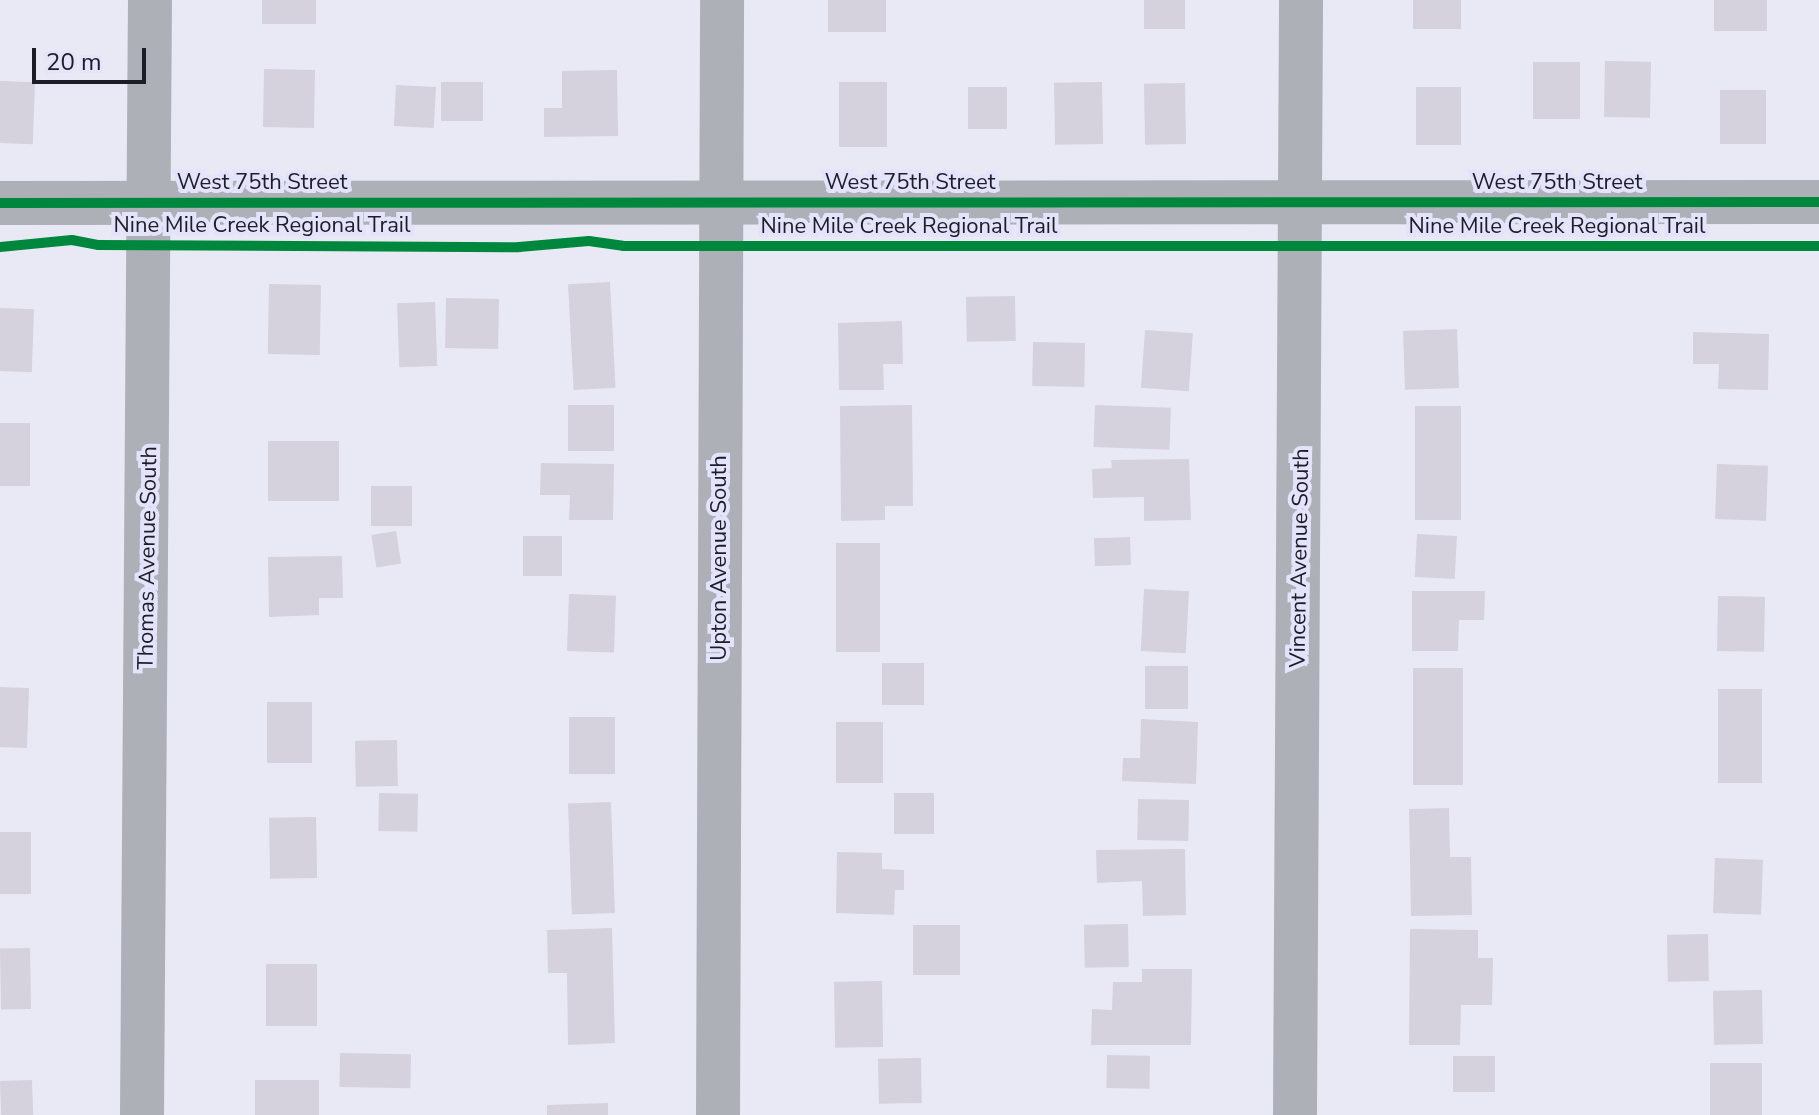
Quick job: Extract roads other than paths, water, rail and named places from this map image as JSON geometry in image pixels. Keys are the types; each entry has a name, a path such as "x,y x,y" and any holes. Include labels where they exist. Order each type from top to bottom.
{"street":[{"name":"Thomas Avenue South","path":"142,1115 151,203 150,0"},
{"name":"Upton Avenue South","path":"718,1115 722,0"},
{"name":"Vincent Avenue South","path":"1295,1115 1303,203 1301,0"},
{"name":"West 75th Street","path":"0,203 1819,202"}]}
